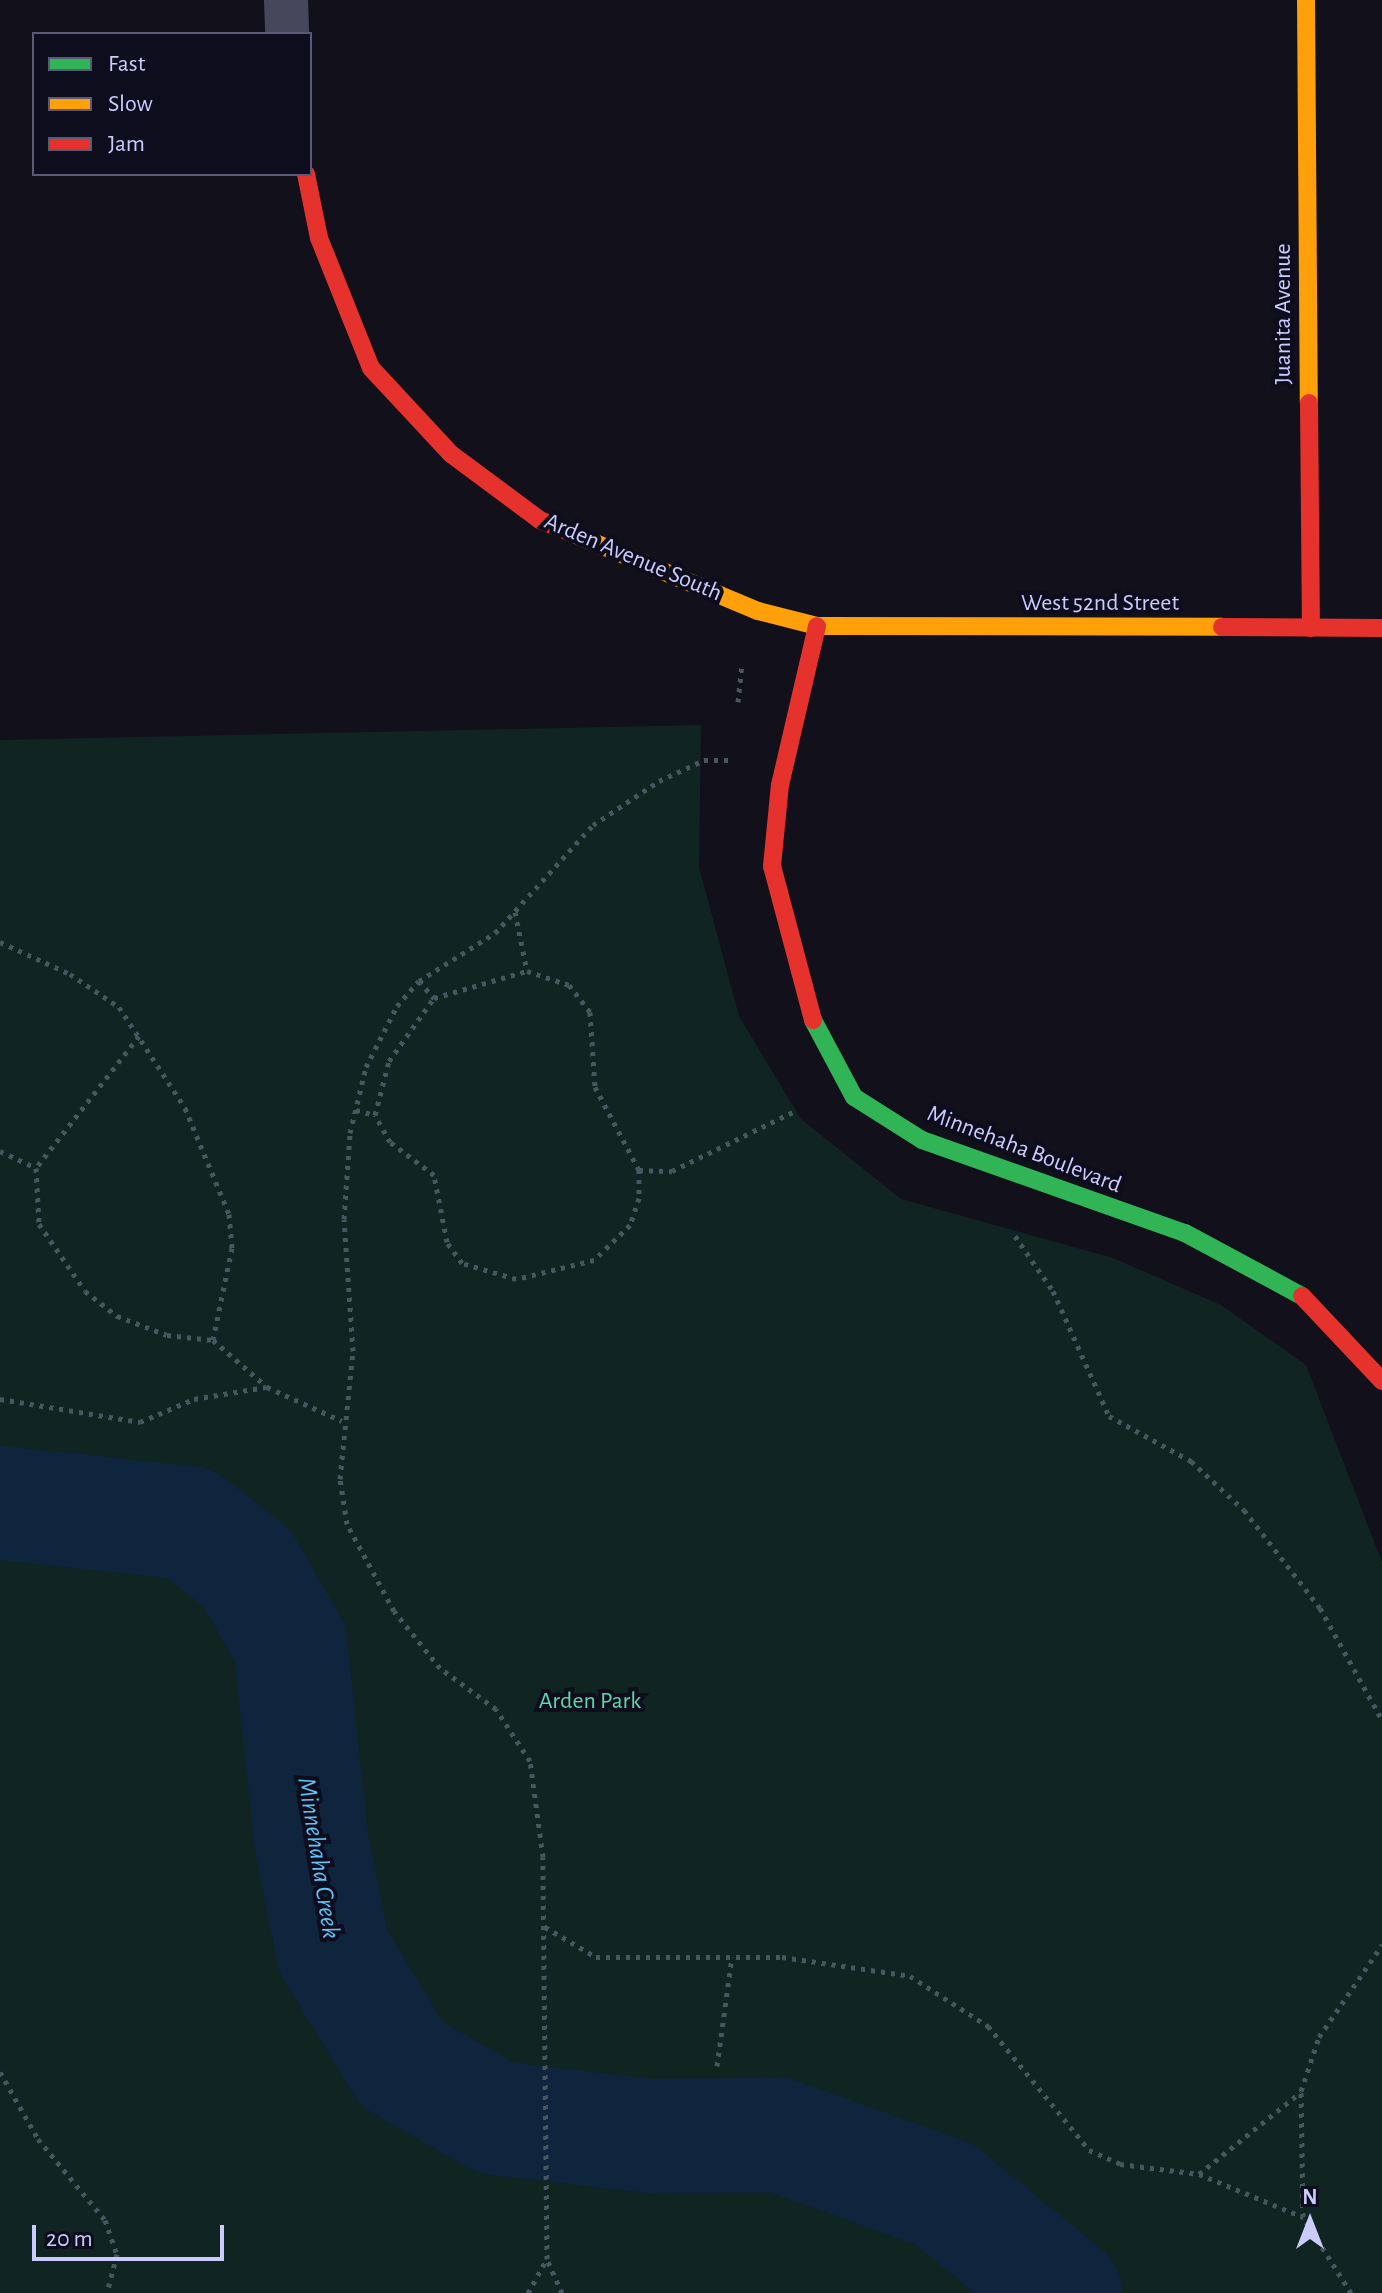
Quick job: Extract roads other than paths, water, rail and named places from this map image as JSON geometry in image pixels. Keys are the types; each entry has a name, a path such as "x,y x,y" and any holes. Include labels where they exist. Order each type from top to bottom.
{"street":[{"path":"286,0 287,32"},
{"name":"Juanita Avenue","path":"1306,0 1311,628"},
{"name":"Arden Avenue South","path":"306,176 319,238 371,368 451,454 540,520 758,611 817,626"},
{"name":"West 52nd Street","path":"817,626 1382,628"},
{"name":"Minnehaha Boulevard","path":"817,626 780,785 772,866 817,1036 854,1097 922,1140 1185,1233 1241,1263 1311,1301 1382,1381"}],"waterway":[{"name":"Minnehaha Creek","path":"0,1503 189,1523 247,1568 290,1643 312,1845 333,1951 402,2064 496,2118 650,2136 779,2135 944,2194 1065,2293"}],"park label":[{"name":"Arden Park","path":"590,1702"}]}
